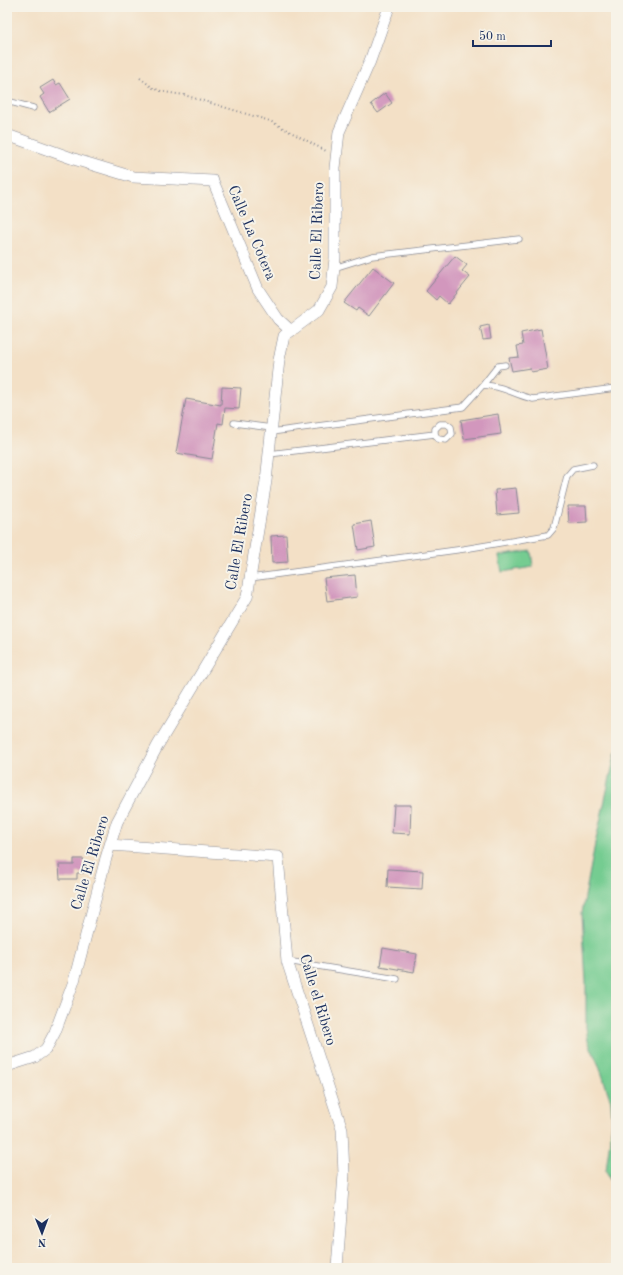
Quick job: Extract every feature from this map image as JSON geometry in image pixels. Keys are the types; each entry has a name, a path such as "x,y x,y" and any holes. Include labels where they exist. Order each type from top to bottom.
{"street":[{"name":"Calle El Ribero","path":"7,1066 35,1057 46,1049 55,1032 74,981 117,822 158,745 246,597 269,454 279,360 284,336 319,310 332,287 334,268 336,156 338,132 370,61 389,7"},
{"name":"Calle La Cotera","path":"7,136 133,177 213,181 258,289 278,319 291,330"},
{"name":"Calle el Ribero","path":"110,845 278,857 287,961 342,1130 344,1174 337,1268"}],"lane":[{"path":"7,101 33,108"},
{"path":"334,268 372,256 519,239"},
{"path":"234,423 272,430 463,407 483,386 498,366 505,365"},
{"path":"483,386 506,388 523,397 533,399 616,388"},
{"path":"269,454 435,434"},
{"path":"250,578 464,549 548,535 554,528 567,476 572,469 593,465"},
{"path":"287,961 397,979"}],"path":[{"path":"7,22 12,7"},
{"path":"140,78 153,88 164,92 184,95 270,121 336,156"}],"green space":[{"path":"531,551 533,567 502,572 499,556"},
{"path":"616,751 616,1219 613,1187 606,1171 612,1122 611,1102 600,1068 588,1041 586,1027 586,982 582,913 595,844"}],"building":[{"path":"53,80 56,85 60,83 70,99 49,112 40,97 44,94 40,88"},
{"path":"385,93 392,103 378,113 371,104"},
{"path":"455,256 467,265 462,271 470,277 448,304 439,296 436,300 426,291"},
{"path":"373,267 394,283 369,316 358,308 356,311 344,303"},
{"path":"489,325 491,339 483,340 480,327"},
{"path":"541,329 548,369 531,372 530,368 512,371 509,358 519,357 517,346 523,345 521,333"},
{"path":"222,387 241,388 239,409 225,408 223,424 218,423 212,459 176,453 186,399 221,405"},
{"path":"498,414 501,434 464,439 461,420"},
{"path":"516,488 519,513 497,515 495,490"},
{"path":"568,506 586,506 587,522 569,523"},
{"path":"371,521 375,547 358,550 354,524"},
{"path":"286,535 288,562 272,563 271,536"},
{"path":"355,575 357,597 327,601 324,578"},
{"path":"394,805 411,805 410,834 392,833"},
{"path":"74,859 84,859 84,873 77,873 77,879 60,879 59,865 74,865"},
{"path":"388,869 423,871 422,889 387,887"},
{"path":"383,948 417,954 414,972 380,966"}]}
